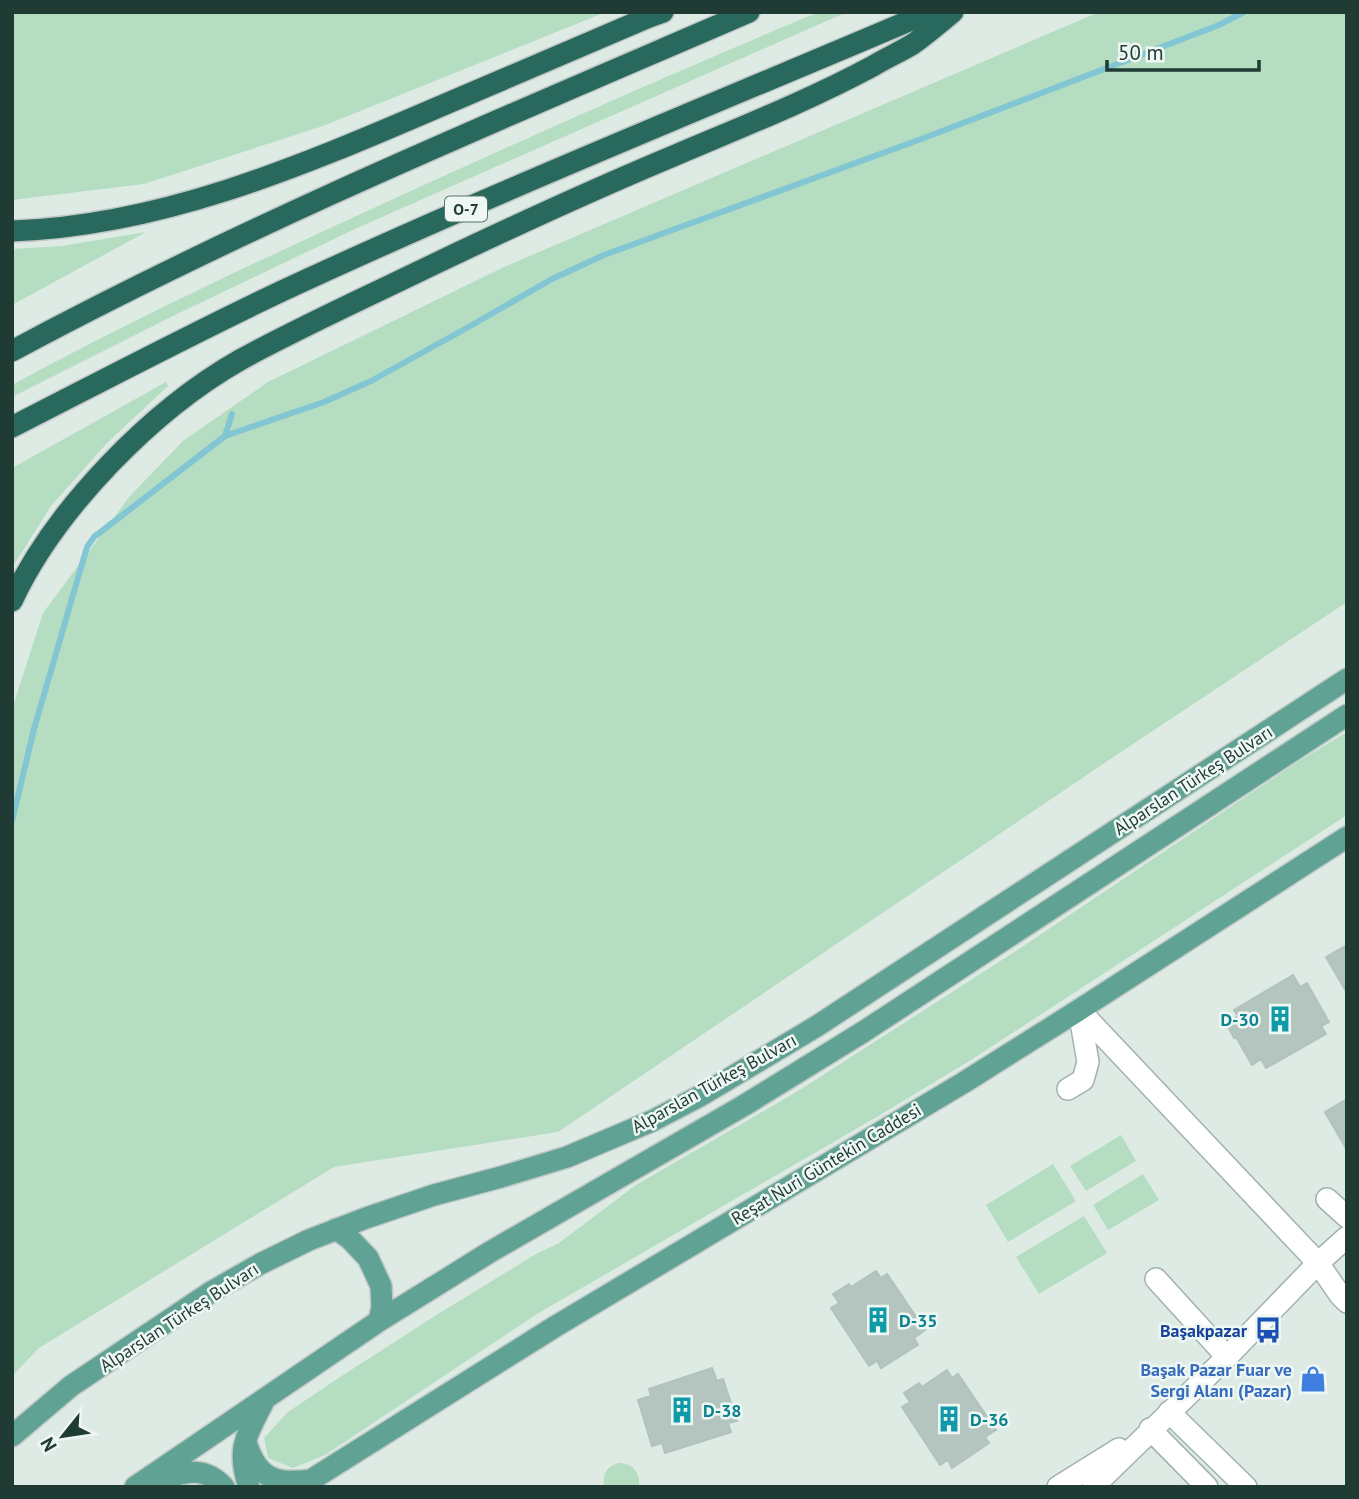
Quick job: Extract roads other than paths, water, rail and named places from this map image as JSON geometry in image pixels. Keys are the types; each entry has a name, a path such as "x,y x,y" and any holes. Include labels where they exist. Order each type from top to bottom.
{"highway":[{"path":"12,232 81,225 138,215 284,171 663,12"},
{"path":"12,351 170,270 315,201 749,12"},
{"name":"O-7","path":"12,427 188,336 426,226 930,12"},
{"path":"12,601 61,521 100,475 143,431 190,392 239,361 557,205 839,84 913,43 953,12"}],"main road":[{"name":"Alparslan Türkeş Bulvarı","path":"12,1436 71,1387 211,1292 260,1264 336,1229 434,1195 567,1157 652,1121 700,1096 817,1026 1347,679"},
{"name":"Alparslan Türkeş Bulvarı","path":"137,1486 379,1321 490,1252 743,1106 852,1039 1347,715"},
{"name":"Reşat Nuri Güntekin Caddesi","path":"307,1483 556,1326 963,1083 1347,837"},
{"path":"336,1229 368,1258 382,1286 379,1321"},
{"path":"249,1487 242,1463 245,1438 264,1400"},
{"path":"245,1438 250,1454 263,1472 278,1480 307,1483"},
{"path":"137,1486 194,1471 209,1474 224,1487"}],"street":[{"path":"1068,1089 1083,1080 1088,1062 1079,1010"},
{"path":"1079,1010 1318,1263 1347,1302"},
{"path":"1327,1199 1347,1217"},
{"path":"1093,1487 1347,1237"},
{"path":"1156,1279 1227,1357"},
{"path":"1169,1412 1246,1487"},
{"path":"1058,1487 1150,1430"},
{"path":"1150,1430 1207,1487"}],"waterway":[{"path":"12,821 34,729 87,547 94,537 225,436 324,402 371,381 552,279 604,255 924,138 1219,25 1244,12"},
{"path":"225,436 232,414"}],"place":[{"name":"D-30","path":"1280,1019"},
{"name":"D-35","path":"878,1320"},
{"name":"Başakpazar","path":"1268,1330"},
{"name":"Başak Pazar Fuar ve Sergi Alanı (Pazar)","path":"1313,1379"},
{"name":"D-38","path":"682,1410"},
{"name":"D-36","path":"949,1419"}]}
